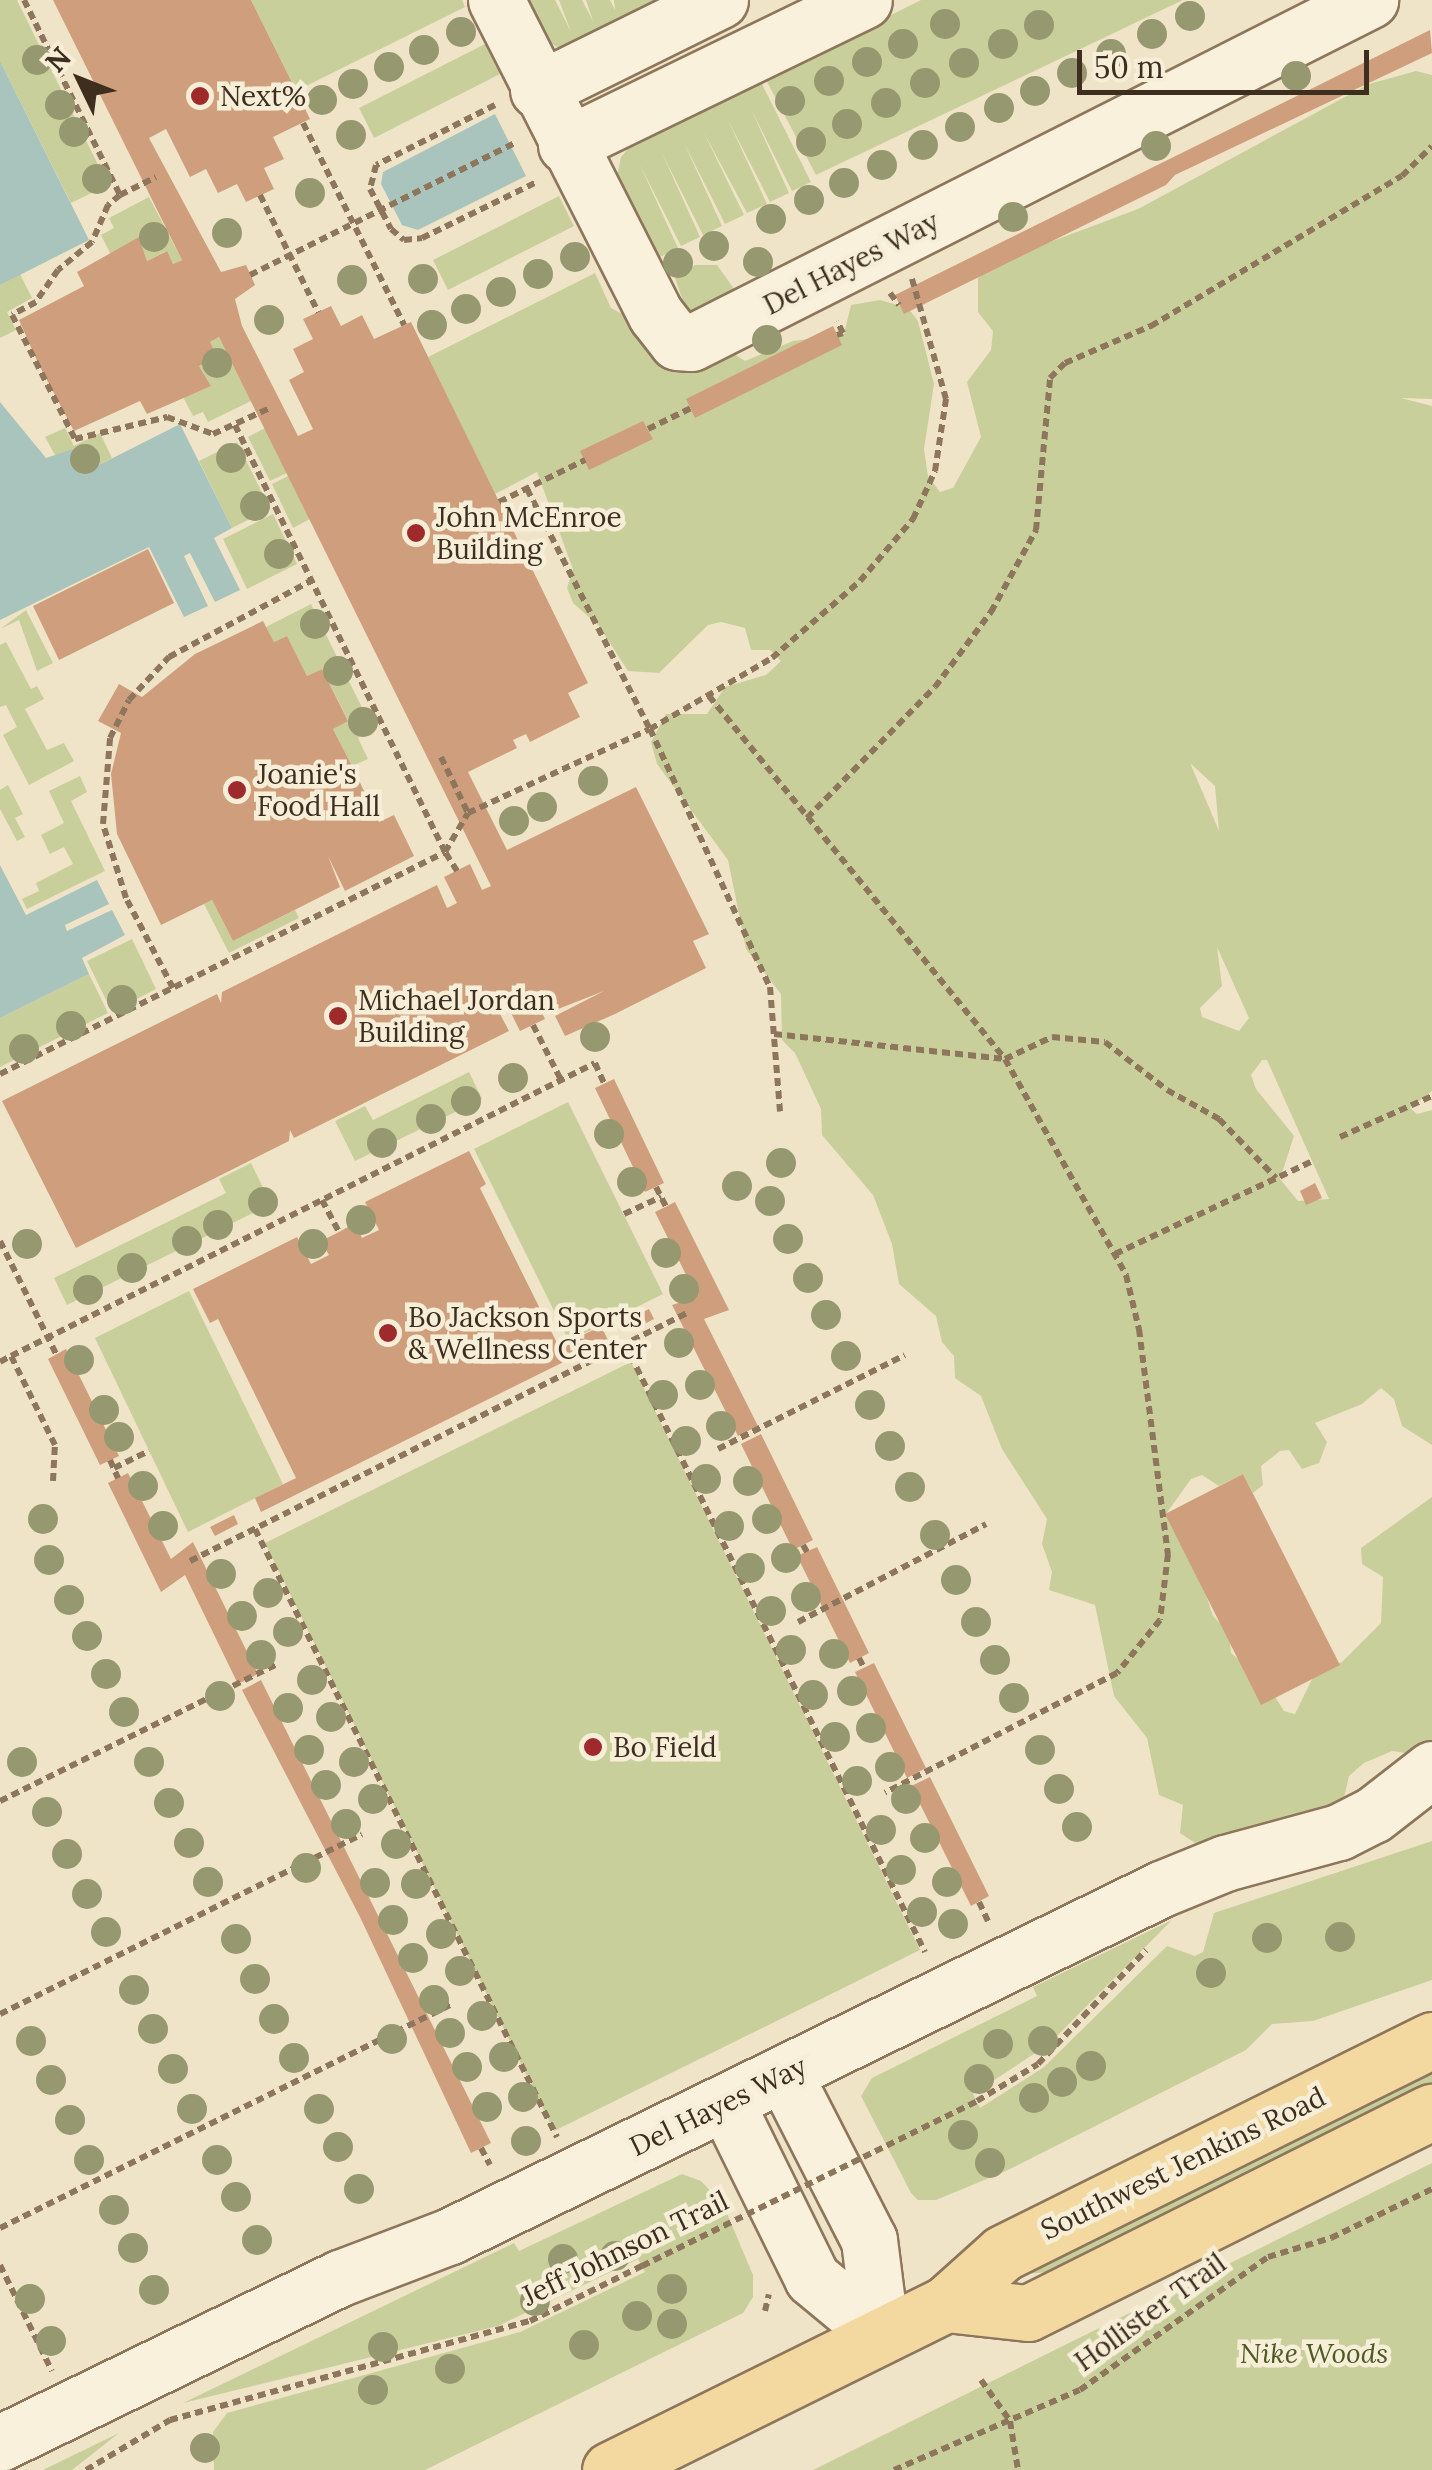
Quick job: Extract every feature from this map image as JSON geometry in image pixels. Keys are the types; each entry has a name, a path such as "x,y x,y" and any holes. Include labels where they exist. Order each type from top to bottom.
{"main road":[{"name":"Southwest Jenkins Road","path":"610,2470 946,2304 1003,2253 1432,2040"},
{"path":"946,2304 1028,2313 1432,2112"}],"lane":[{"name":"Del Hayes Way","path":"496,0 518,112 540,156 665,330 678,342 691,343 1370,0"},
{"path":"518,112 720,0"},
{"path":"540,156 864,0"},
{"name":"Del Hayes Way","path":"0,2442 726,2103 1162,1890 1225,1863 1339,1832 1373,1815 1432,1769"},
{"path":"784,2074 869,2240 881,2335"},
{"path":"726,2103 812,2278 881,2335"}],"path":[{"path":"24,0 120,195"},
{"path":"498,104 518,112 540,156 536,182 414,241 397,235 370,189 376,165 498,104"},
{"path":"303,123 404,325"},
{"path":"250,275 511,146"},
{"path":"807,818 935,687 991,612 1036,530 1043,406 1058,370 1150,326 1402,176 1432,146"},
{"path":"156,178 108,205 92,242 65,264 36,302 12,315 75,438 167,417 205,434 235,426 270,408"},
{"path":"260,195 318,312"},
{"path":"0,1074 444,852 468,813 650,729 709,696 817,623 913,518 935,471 946,399 920,295"},
{"path":"648,429 690,408"},
{"path":"235,426 444,852 457,870"},
{"path":"499,502 584,460"},
{"path":"527,489 650,729 770,987 780,1112"},
{"path":"173,988 126,898 103,824 110,738 128,700 170,657 311,581"},
{"path":"709,696 1005,1059 1115,1254 1133,1296 1168,1554 1160,1620 1116,1673 885,1792"},
{"path":"441,756 468,813"},
{"path":"533,1025 560,1080"},
{"path":"774,1034 1005,1059 1052,1037 1105,1042 1167,1090 1219,1119 1276,1178"},
{"path":"0,1362 595,1063 604,1084"},
{"path":"1340,1137 1432,1096"},
{"path":"1115,1254 1312,1160"},
{"path":"656,1186 666,1207"},
{"path":"624,1214 661,1196"},
{"path":"322,1200 339,1232"},
{"path":"0,1242 56,1354"},
{"path":"190,1561 689,1312"},
{"path":"625,1344 926,1954"},
{"path":"718,1450 905,1355"},
{"path":"11,1356 55,1445 53,1481"},
{"path":"118,1478 111,1464 150,1451"},
{"path":"798,1622 986,1524"},
{"path":"254,1529 556,2136"},
{"path":"859,1658 864,1668"},
{"path":"0,1801 278,1662"},
{"path":"0,2014 362,1834"},
{"path":"0,2228 452,2004"},
{"name":"Jeff Johnson Trail","path":"86,2470 170,2420 530,2321 1025,2075 1091,2010"},
{"name":"Hollister Trail","path":"894,2470 1080,2390 1219,2286 1268,2257 1331,2238 1432,2189"},
{"path":"738,2207 745,2222"},
{"path":"0,2265 71,2408"},
{"path":"764,2311 768,2277"},
{"path":"982,2380 1010,2421 1018,2470"}],"green space":[{"path":"0,0 17,0 108,185 71,203 0,61"},
{"path":"251,0 462,0 465,7 296,91"},
{"path":"523,0 555,0 571,32 559,0 582,0 593,21 586,0 610,0 615,10 614,0 686,0 560,49 545,39"},
{"path":"921,0 1183,0 816,175 765,78"},
{"path":"485,44 500,74 374,138 359,108"},
{"path":"1416,71 1432,75 1432,399 1401,398 1432,406 1432,1091 1410,1108 1417,1114 1432,1110 1432,1445 1402,1426 1394,1399 1381,1388 1362,1404 1315,1423 1327,1442 1319,1463 1302,1469 1289,1450 1280,1451 1261,1466 1263,1485 1253,1493 1243,1474 1219,1486 1202,1475 1191,1479 1166,1514 1198,1571 1213,1616 1229,1633 1231,1653 1267,1684 1284,1711 1295,1714 1316,1671 1342,1662 1381,1623 1383,1577 1362,1564 1361,1548 1432,1497 1432,1748 1420,1755 1392,1751 1364,1763 1349,1776 1342,1806 1210,1853 1180,1833 1183,1805 1159,1795 1147,1738 1114,1696 1095,1605 1049,1590 1052,1572 1042,1544 1047,1519 1002,1449 981,1396 955,1378 954,1356 942,1342 936,1316 899,1284 892,1244 873,1195 822,1135 821,1109 795,1053 782,1040 781,994 746,949 728,860 657,764 651,742 666,714 707,714 725,687 766,675 781,661 770,650 751,650 745,628 721,622 708,625 659,673 628,671 599,626 573,603 567,588 573,569 537,472 495,494 428,357 595,273 611,308 669,338 691,325 675,278 695,265 717,265 737,293 731,352 745,361 793,341 844,334 851,305 880,300 908,308 918,321 934,384 924,449 928,476 940,492 953,488 981,437 967,382 991,350 993,331 978,312 978,278 997,262 1138,209 1369,84","holes":["1191,765 1215,786 1219,831","1217,947 1249,1018 1239,1031 1202,1017 1200,1008 1222,986","1262,1060 1267,1060 1329,1199 1298,1201 1280,1179 1294,1136 1256,1089 1251,1075"]},
{"path":"760,80 811,182 792,191 751,109 789,193 770,202 728,120 767,204 747,213 704,133 744,215 725,224 684,143 722,226 703,235 662,153 700,237 681,246 640,165 678,248 652,261 616,182 621,157 633,143"},
{"path":"559,196 574,226 448,290 433,260"},
{"path":"149,197 182,260 173,264 166,251 147,261 139,237 111,255 101,235 114,228 109,218"},
{"path":"20,274 32,298 7,312 16,330 0,338 0,285"},
{"path":"219,337 251,401 208,422 203,412 193,416 183,397 211,386 199,366 210,342"},
{"path":"65,428 74,446 100,433 112,458 85,472 56,457 45,437"},
{"path":"265,428 287,473 270,481 248,437"},
{"path":"237,442 270,509 232,528 199,461"},
{"path":"288,476 310,519 293,528 272,484"},
{"path":"273,514 297,564 247,589 223,539"},
{"path":"311,604 373,730 358,738 368,759 352,766 333,729 348,720 322,669 307,676 287,636 274,642 266,627"},
{"path":"26,610 53,663 37,671 19,620 0,629"},
{"path":"6,642 31,689 37,686 44,699 25,709 47,750 64,743 74,761 29,785 3,735 17,727 6,705 0,707 0,645"},
{"path":"80,776 87,792 71,801 105,871 27,909 22,899 39,891 36,883 73,864 64,847 50,854 41,835 64,823 49,791"},
{"path":"8,785 23,814 15,818 25,837 17,841 0,809 0,790"},
{"path":"212,900 233,941 295,910 299,918 229,953 204,904"},
{"path":"132,939 156,989 112,1012 87,961"},
{"path":"89,974 108,1013 0,1067 0,1018"},
{"path":"469,1072 482,1099 355,1161 335,1121 365,1106 373,1120"},
{"path":"568,1102 663,1294 569,1341 474,1149"},
{"path":"251,1163 271,1204 67,1305 54,1278 226,1193 219,1179"},
{"path":"189,1291 283,1484 188,1532 95,1338"},
{"name":"Bo Field","path":"631,1362 920,1950 554,2131 265,1543"},
{"path":"1432,1841 1432,1980 1313,2021 1272,2024 1246,2050 1006,2171 936,2200 918,2200 911,2193 861,2096 872,2078 1037,1996 1033,1987 1172,1920 1049,2044 973,2094 980,2108 1044,2067 1167,1946 1195,1956 1203,1952 1214,1913"},
{"path":"1432,2068 1432,2084 1057,2271 1019,2275"},
{"name":"Nike Woods","path":"1432,2163 1432,2470 813,2470"},
{"path":"682,2174 701,2181 723,2204 753,2275 753,2297 743,2313 425,2470 214,2470 213,2432 227,2413 520,2332 645,2272 638,2259 498,2326 183,2403 514,2243 519,2251"},
{"path":"119,2433 72,2470 43,2470"}],"water":[{"path":"0,61 89,240 0,285"},
{"path":"495,114 526,176 418,230 402,225 381,184 383,172"},
{"path":"0,402 46,458 73,449 85,472 180,424 232,528 214,538 240,590 215,602 190,553 184,556 208,606 184,617 149,547 0,620"},
{"path":"0,865 26,915 97,880 109,904 65,925 67,931 112,910 125,935 82,958 89,974 0,1018"}],"building":[{"path":"53,0 251,0 310,119 273,137 284,159 264,168 274,189 246,202 237,184 218,193 206,169 190,177 166,129 149,138 221,272 246,265 255,285 235,299 242,326 298,436 313,429 289,380 304,372 293,349 313,339 303,319 331,306 341,326 362,315 374,339 411,322 588,683 568,693 580,717 530,742 526,734 513,740 517,748 468,772 507,850 636,787 709,934 693,941 706,968 615,1014 565,1036 555,1016 604,991 553,1011 542,990 533,994 545,1019 520,1031 508,1007 499,1012 509,1031 294,1138 290,1130 289,1141 76,1248 2,1101 217,994 221,1003 222,992 437,885 447,908 457,903 444,877 470,864 482,890 491,886 219,337 210,342 217,357 199,366 211,386 147,414 140,401 74,431 38,363 19,320 84,286 77,272 139,237 147,261 167,251 173,264 182,260"},
{"path":"1430,30 1432,53 1175,175 1166,185 904,314 895,295"},
{"path":"833,326 842,345 695,418 686,399"},
{"path":"643,421 653,439 589,470 580,451"},
{"path":"148,549 174,603 59,660 33,606"},
{"name":"Joanie's Food Hall","path":"263,621 274,642 287,636 307,676 322,669 348,721 333,729 379,822 394,815 414,856 345,891 328,856 340,887 233,941 212,900 161,925 117,834 111,774 121,733 98,721 119,684 142,697 195,654"},
{"path":"614,1079 664,1183 645,1192 595,1088"},
{"name":"Bo Jackson Sports & Wellness Center","path":"469,1151 486,1184 480,1188 559,1347 601,1326 608,1340 261,1512 255,1498 296,1478 218,1319 210,1323 193,1289 297,1237 311,1264 329,1255 321,1241 355,1223 362,1238 379,1230 365,1202"},
{"path":"1315,1183 1322,1198 1306,1205 1300,1191"},
{"path":"675,1202 729,1310 704,1319 758,1426 738,1436 672,1305 697,1297 655,1212"},
{"path":"649,1309 654,1319 631,1331 625,1321"},
{"path":"66,1349 119,1456 100,1465 48,1359"},
{"path":"761,1434 813,1540 793,1550 741,1444"},
{"path":"128,1473 171,1559 193,1542 258,1674 238,1684 185,1575 161,1592 108,1483"},
{"path":"1243,1474 1340,1665 1261,1705 1165,1514"},
{"path":"234,1515 238,1524 215,1536 210,1527"},
{"path":"817,1547 869,1653 850,1663 797,1556"},
{"path":"874,1663 926,1768 907,1778 855,1672"},
{"path":"261,1680 491,2143 471,2153 360,1917 242,1690"},
{"path":"930,1777 989,1896 971,1906 911,1786"}],"place":[{"name":"Next%","path":"200,96"},
{"name":"John McEnroe Building","path":"416,533"},
{"name":"Joanie's Food Hall","path":"237,790"},
{"name":"Michael Jordan Building","path":"338,1016"},
{"name":"Bo Jackson Sports & Wellness Center","path":"388,1333"},
{"name":"Bo Field","path":"593,1747"}]}
